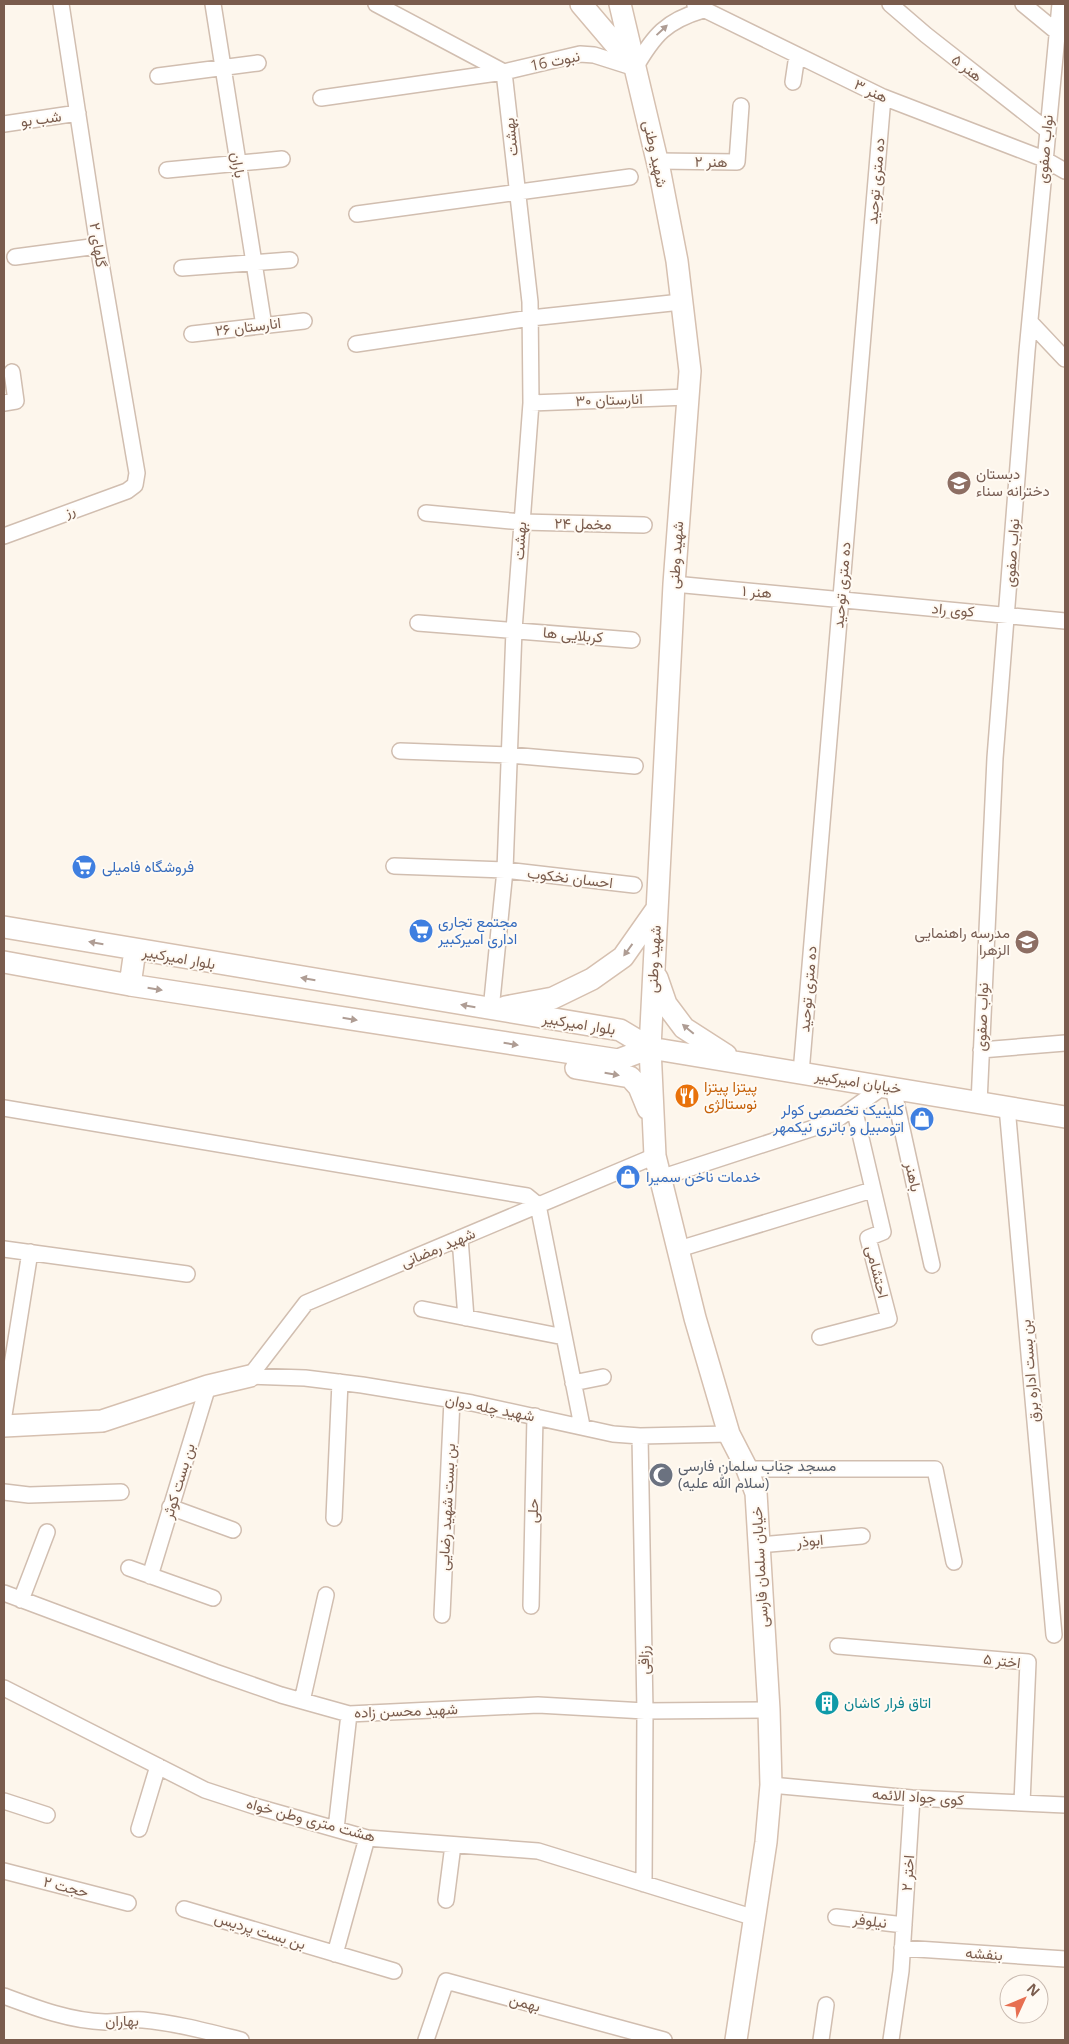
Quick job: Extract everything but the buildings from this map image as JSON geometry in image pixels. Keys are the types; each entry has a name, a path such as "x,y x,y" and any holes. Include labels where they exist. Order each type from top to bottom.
{"main road":[{"path":"581,4 635,68"},
{"name":"شهید وطنی","path":"620,4 658,161 676,261 690,372 674,584 650,1048"},
{"path":"491,1010 553,998 592,979 623,957 656,910"},
{"name":"بلوار امیرکبیر","path":"4,927 491,1010 620,1030 650,1048"},
{"path":"130,985 135,950"},
{"name":"بلوار امیرکبیر","path":"4,962 130,985 618,1060 650,1048"},
{"path":"654,969 666,1004 684,1028 718,1052 744,1063"},
{"name":"خیابان امیرکبیر","path":"650,1048 1065,1117"},
{"name":"خیابان سلمان فارسی","path":"650,1048 655,1156 660,1178 695,1318 729,1434 748,1469 756,1493 769,1710 771,1786 766,1842 736,2040"},
{"path":"552,1051 573,1068 630,1077 639,1087 653,1121"},
{"path":"4,1426 102,1421 208,1386 250,1376"}],"street":[{"name":"گلهای ۲","path":"61,4 98,246 137,473 135,485"},
{"name":"باران","path":"213,4 264,326"},
{"path":"376,4 504,72"},
{"name":"هنر ۵","path":"890,4 926,35 1047,130"},
{"path":"1023,4 1060,18"},
{"path":"635,68 650,42 663,28 698,7"},
{"name":"هنر ۳","path":"698,7 883,97 1044,159 1065,171"},
{"name":"نواب صفوی","path":"979,1103 994,758 1044,159 1060,18"},
{"name":"نبوت 16","path":"321,98 504,72 580,54 594,54 635,68"},
{"path":"793,82 796,55"},
{"path":"158,76 223,66 258,63"},
{"name":"بهشت","path":"491,1010 505,870 514,630 531,403 531,318 504,72"},
{"name":"ده متری توحید","path":"801,1073 883,97"},
{"name":"هنر ۲","path":"658,161 738,162 742,106"},
{"name":"شب بو","path":"4,124 78,114"},
{"path":"167,170 282,159"},
{"path":"357,214 630,177"},
{"path":"15,257 98,246"},
{"path":"182,268 290,260"},
{"path":"356,344 531,318 682,302"},
{"name":"انارستان ۲۶","path":"192,334 304,320"},
{"path":"1030,322 1065,359"},
{"path":"10,402 12,372"},
{"name":"انارستان ۳۰","path":"531,403 688,396"},
{"name":"رز","path":"4,536 127,491 135,485"},
{"name":"مخمل ۲۴","path":"426,513 522,522 644,525"},
{"name":"هنر ۱","path":"674,584 841,600"},
{"name":"کوی راد","path":"841,600 1065,621"},
{"name":"کربلایی ها","path":"418,623 632,640"},
{"path":"400,751 510,755 635,766"},
{"name":"احسان نخکوب","path":"394,866 505,870 634,885"},
{"path":"981,1050 1065,1042"},
{"path":"660,1178 835,1121 888,1087"},
{"name":"باهنر","path":"888,1087 932,1265"},
{"name":"بن بست اداره برق","path":"1006,1107 1054,1635"},
{"path":"4,1108 521,1193 538,1205 582,1426"},
{"name":"احتشامی","path":"820,1337 889,1319 868,1238 883,1232 854,1108"},
{"name":"شهید رمضانی","path":"250,1376 306,1303 655,1156"},
{"path":"679,1249 872,1190"},
{"path":"460,1238 466,1318"},
{"path":"4,1249 187,1274"},
{"path":"4,1415 30,1252"},
{"path":"422,1309 564,1337"},
{"name":"شهید چله دوان","path":"250,1376 340,1382 452,1400 613,1434 640,1436 729,1434"},
{"path":"573,1383 603,1377"},
{"path":"334,1518 340,1382"},
{"name":"بن بست کوثر","path":"150,1576 208,1386"},
{"name":"بن بست شهید رضایی","path":"442,1615 452,1400"},
{"name":"حلی","path":"531,1606 535,1416"},
{"name":"رزاقی","path":"640,1436 645,1711 644,1884"},
{"path":"748,1469 935,1469 954,1562"},
{"path":"4,1492 30,1496 121,1492"},
{"path":"170,1507 233,1530"},
{"path":"21,1600 47,1532"},
{"name":"ابوذر","path":"759,1545 862,1536"},
{"path":"129,1568 213,1598"},
{"name":"شهید محسن زاده","path":"4,1593 215,1672 302,1701 349,1714 538,1705 645,1711 769,1710"},
{"path":"302,1701 326,1595"},
{"name":"اختر ۵","path":"838,1646 1028,1662 1022,1803"},
{"name":"هشت متری وطن خواه","path":"4,1688 205,1790 367,1838 538,1851 755,1918"},
{"path":"336,1830 349,1714"},
{"path":"139,1829 158,1766"},
{"name":"کوی جواد الائمه","path":"771,1786 912,1798 1065,1805"},
{"name":"اختر ۲","path":"891,2040 904,1925 912,1798"},
{"path":"4,1800 47,1815"},
{"path":"336,1954 367,1838"},
{"path":"446,1900 453,1845"},
{"name":"حجت ۲","path":"4,1871 128,1903"},
{"name":"بن بست پردیس","path":"184,1909 394,1971"},
{"name":"نیلوفر","path":"836,1917 904,1925"},
{"name":"بنفشه","path":"902,1948 1065,1959"},
{"name":"بهمن","path":"426,2040 446,1981 664,2040"},
{"name":"بهاران","path":"4,1996 43,2010 78,2018 104,2022 142,2020 192,2028 241,2040"},
{"path":"821,2040 826,2004"}],"place":[{"name":"دبستان دخترانه سناء","path":"959,483"},
{"name":"فروشگاه فامیلی","path":"84,867"},
{"name":"مجتمع تجاری اداری امیرکبیر","path":"421,931"},
{"name":"مدرسه راهنمایی الزهرا","path":"1027,942"},
{"name":"پیتزا پیتزا نوستالژی","path":"687,1096"},
{"name":"کلینیک تخصصی کولر اتومبیل و باتری نیکمهر","path":"922,1119"},
{"name":"خدمات ناخن سمیرا","path":"628,1177"},
{"name":"مسجد جناب سلمان فارسی (سلام الله علیه)","path":"661,1475"},
{"name":"اتاق فرار کاشان","path":"827,1703"}]}
